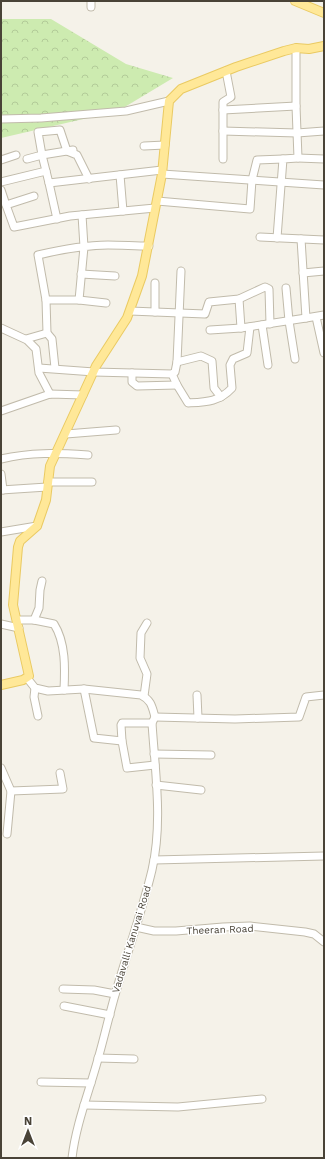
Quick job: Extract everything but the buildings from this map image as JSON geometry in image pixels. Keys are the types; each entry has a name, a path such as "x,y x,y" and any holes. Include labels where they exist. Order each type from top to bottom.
{"main road":[{"path":"295,1 324,13"},
{"path":"311,1 324,8"},
{"path":"1,685 27,678 29,673 13,605 18,547 20,541 37,526 46,500 50,466 94,372 127,318 142,276 162,172 169,101 182,89 226,71 284,51 324,42"},
{"path":"299,48 309,49 324,46"}],"street":[{"path":"298,158 296,106 299,48"},
{"path":"223,159 223,102 231,97 226,71"},
{"path":"1,119 41,118 126,111 169,101"},
{"path":"223,110 296,106"},
{"path":"57,218 38,132 60,130 70,151 77,155 89,179"},
{"path":"223,131 297,133 324,131"},
{"path":"144,146 165,145"},
{"path":"27,160 42,155 70,151"},
{"path":"1,160 16,156"},
{"path":"1,190 14,227 57,218 124,211 156,204 250,209 252,180 257,160 298,158 324,159"},
{"path":"278,238 280,182 283,159"},
{"path":"1,182 46,171"},
{"path":"50,183 162,172 324,185"},
{"path":"120,175 124,211"},
{"path":"6,205 34,196"},
{"path":"79,300 84,247 82,215"},
{"path":"260,237 324,240"},
{"path":"300,239 306,318"},
{"path":"56,368 52,339 47,333 46,300 38,255 54,251 107,244 148,246"},
{"path":"172,374 175,372 177,362 182,271"},
{"path":"303,273 324,271"},
{"path":"81,274 115,276"},
{"path":"155,283 155,312"},
{"path":"130,311 205,314 209,302 239,299 265,287 269,289 270,324"},
{"path":"286,288 295,359"},
{"path":"239,299 241,328"},
{"path":"46,300 79,300 106,303"},
{"path":"210,330 250,327 320,316 324,353"},
{"path":"262,325 268,365"},
{"path":"172,374 188,403 208,402 227,393 232,388 230,365 233,359 247,353 250,327"},
{"path":"1,328 26,339 36,349 39,373 50,394"},
{"path":"26,339 47,333"},
{"path":"177,362 201,356 212,361 214,388 220,397"},
{"path":"39,368 56,368 94,372 172,374"},
{"path":"132,373 132,382 137,386 177,385"},
{"path":"1,411 50,394 83,395"},
{"path":"66,434 116,430"},
{"path":"1,459 20,454 56,453 88,455"},
{"path":"1,474 2,490 92,482"},
{"path":"1,532 37,526"},
{"path":"34,620 40,608 40,590 42,582"},
{"path":"1,624 18,624 34,620 54,624 58,630 65,668 64,690"},
{"path":"144,696 147,674 140,658 141,633 147,623"},
{"path":"27,678 35,688 48,691 84,689 135,693 144,696 151,703 154,720"},
{"path":"35,688 34,697 38,716"},
{"path":"84,689 94,738 122,741"},
{"path":"197,695 198,718"},
{"path":"155,765 127,768 120,725 122,723 198,718 235,719 299,717 306,697 324,695"},
{"name":"Vadavalli Kanuvai Road","path":"72,1158 74,1138 91,1083 115,994 136,927 154,860 158,815 154,754 154,720"},
{"path":"154,754 211,755"},
{"path":"1,768 11,791 7,834"},
{"path":"11,791 64,789 60,773"},
{"path":"156,785 201,790"},
{"path":"154,860 324,856"},
{"name":"Theeran Road","path":"136,927 154,930 176,930 250,926 310,933 314,934 324,942"},
{"path":"63,989 94,990 115,994"},
{"path":"64,1006 110,1015"},
{"path":"98,1058 134,1059"},
{"path":"41,1082 91,1083"},
{"path":"84,1105 178,1107 262,1099"}],"green space":[{"path":"1,19 51,19 126,64 173,78 118,111 1,138"}]}
